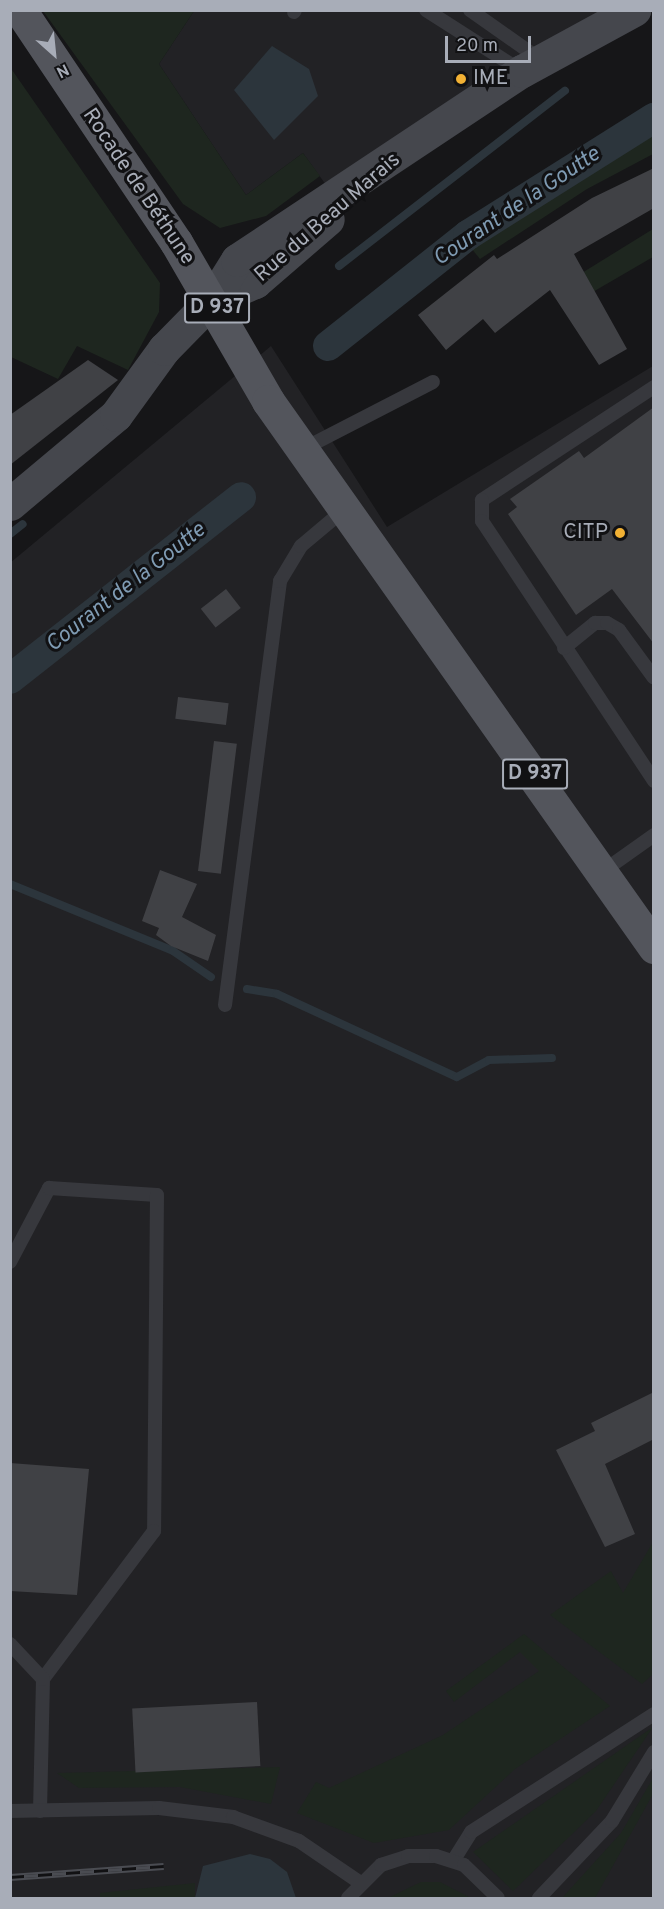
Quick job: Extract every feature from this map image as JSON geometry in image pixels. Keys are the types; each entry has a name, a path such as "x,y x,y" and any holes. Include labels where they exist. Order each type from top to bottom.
{"main road":[{"name":"Rocade de Béthune","path":"20,10 212,300 268,401 305,448 602,872"},
{"name":"D 937","path":"602,872 654,947"}],"street":[{"name":"Rue du Beau Marais","path":"10,504 116,415 164,349 212,300 237,260 531,65 634,10"}],"lane":[{"path":"426,10 531,65"},
{"path":"470,10 531,65"},
{"path":"305,448 433,382"},
{"path":"654,387 482,500 482,521 654,781"},
{"path":"225,1005 280,581 301,546 346,507"},
{"path":"564,648 595,623 606,623 619,630 654,678"},
{"path":"602,872 654,835"},
{"path":"10,1262 49,1188 157,1195 154,1531 43,1679 40,1811"},
{"path":"10,1644 43,1679"},
{"path":"453,1861 471,1832 654,1714"},
{"path":"539,1899 612,1821 654,1752"},
{"path":"10,1811 159,1808 233,1818 299,1841 358,1882"},
{"path":"348,1899 358,1882 381,1865 408,1856 453,1861 488,1883 498,1899"}],"shaded area":[{"path":"43,11 194,11 159,64 246,195 303,153 320,176 266,216 220,228 183,204"},
{"path":"194,11 634,11 334,196 303,153 246,195 159,64"},
{"path":"272,46 309,69 318,96 274,140 234,90"},
{"path":"10,67 160,283 159,312 128,370 77,346 58,379 11,357"},
{"path":"653,135 653,154 587,189 480,259 471,248"},
{"path":"653,229 653,257 567,307 556,289"},
{"path":"271,346 387,527 653,366 653,1898 11,1898 10,563"},
{"path":"653,1542 653,1674 642,1684 550,1615 611,1571 623,1593"},
{"path":"524,1634 610,1706 515,1769 449,1830 374,1843 297,1813 316,1782 329,1788 443,1735 539,1671 520,1652 454,1702 446,1691"},
{"path":"653,1727 596,1811 513,1891 473,1852"},
{"path":"280,1767 271,1804 180,1787 79,1788 57,1773"},
{"path":"653,1778 653,1794 595,1898 562,1898 621,1833"},
{"path":"250,1854 270,1859 287,1872 296,1898 195,1898 203,1866"},
{"path":"421,1882 440,1882 471,1898 388,1898"},
{"path":"195,1883 195,1898 100,1898 100,1893"}],"building":[{"path":"654,168 654,208 574,254 627,349 599,365 550,290 495,333 483,319 446,350 418,315 494,255 497,259 592,198"},
{"path":"88,360 118,380 10,465 10,415"},
{"name":"CITP","path":"654,407 654,644 612,589 576,615 508,514 517,507 510,499 579,451 584,458"},
{"path":"226,589 241,608 216,628 201,609"},
{"path":"178,697 229,703 226,725 175,719"},
{"path":"214,741 237,744 221,874 198,871"},
{"path":"160,870 197,884 182,917 216,935 208,961 171,946 156,935 159,928 142,921"},
{"path":"654,1392 654,1439 605,1464 635,1534 605,1547 556,1450 595,1431 591,1423"},
{"path":"10,1463 89,1469 77,1595 10,1591"},
{"path":"257,1702 260,1766 136,1772 132,1709"}],"waterway":[{"path":"339,266 565,91"},
{"name":"Courant de la Goutte","path":"328,346 468,235 654,118"},
{"name":"Courant de la Goutte","path":"10,679 241,497"},
{"path":"10,534 23,524"},
{"path":"10,884 173,951 211,977"},
{"path":"247,989 277,994 457,1077 489,1060 552,1058"}],"railway":[{"path":"10,1877 164,1866"}],"place":[{"name":"IME","path":"461,79"},
{"name":"CITP","path":"620,533"}]}
